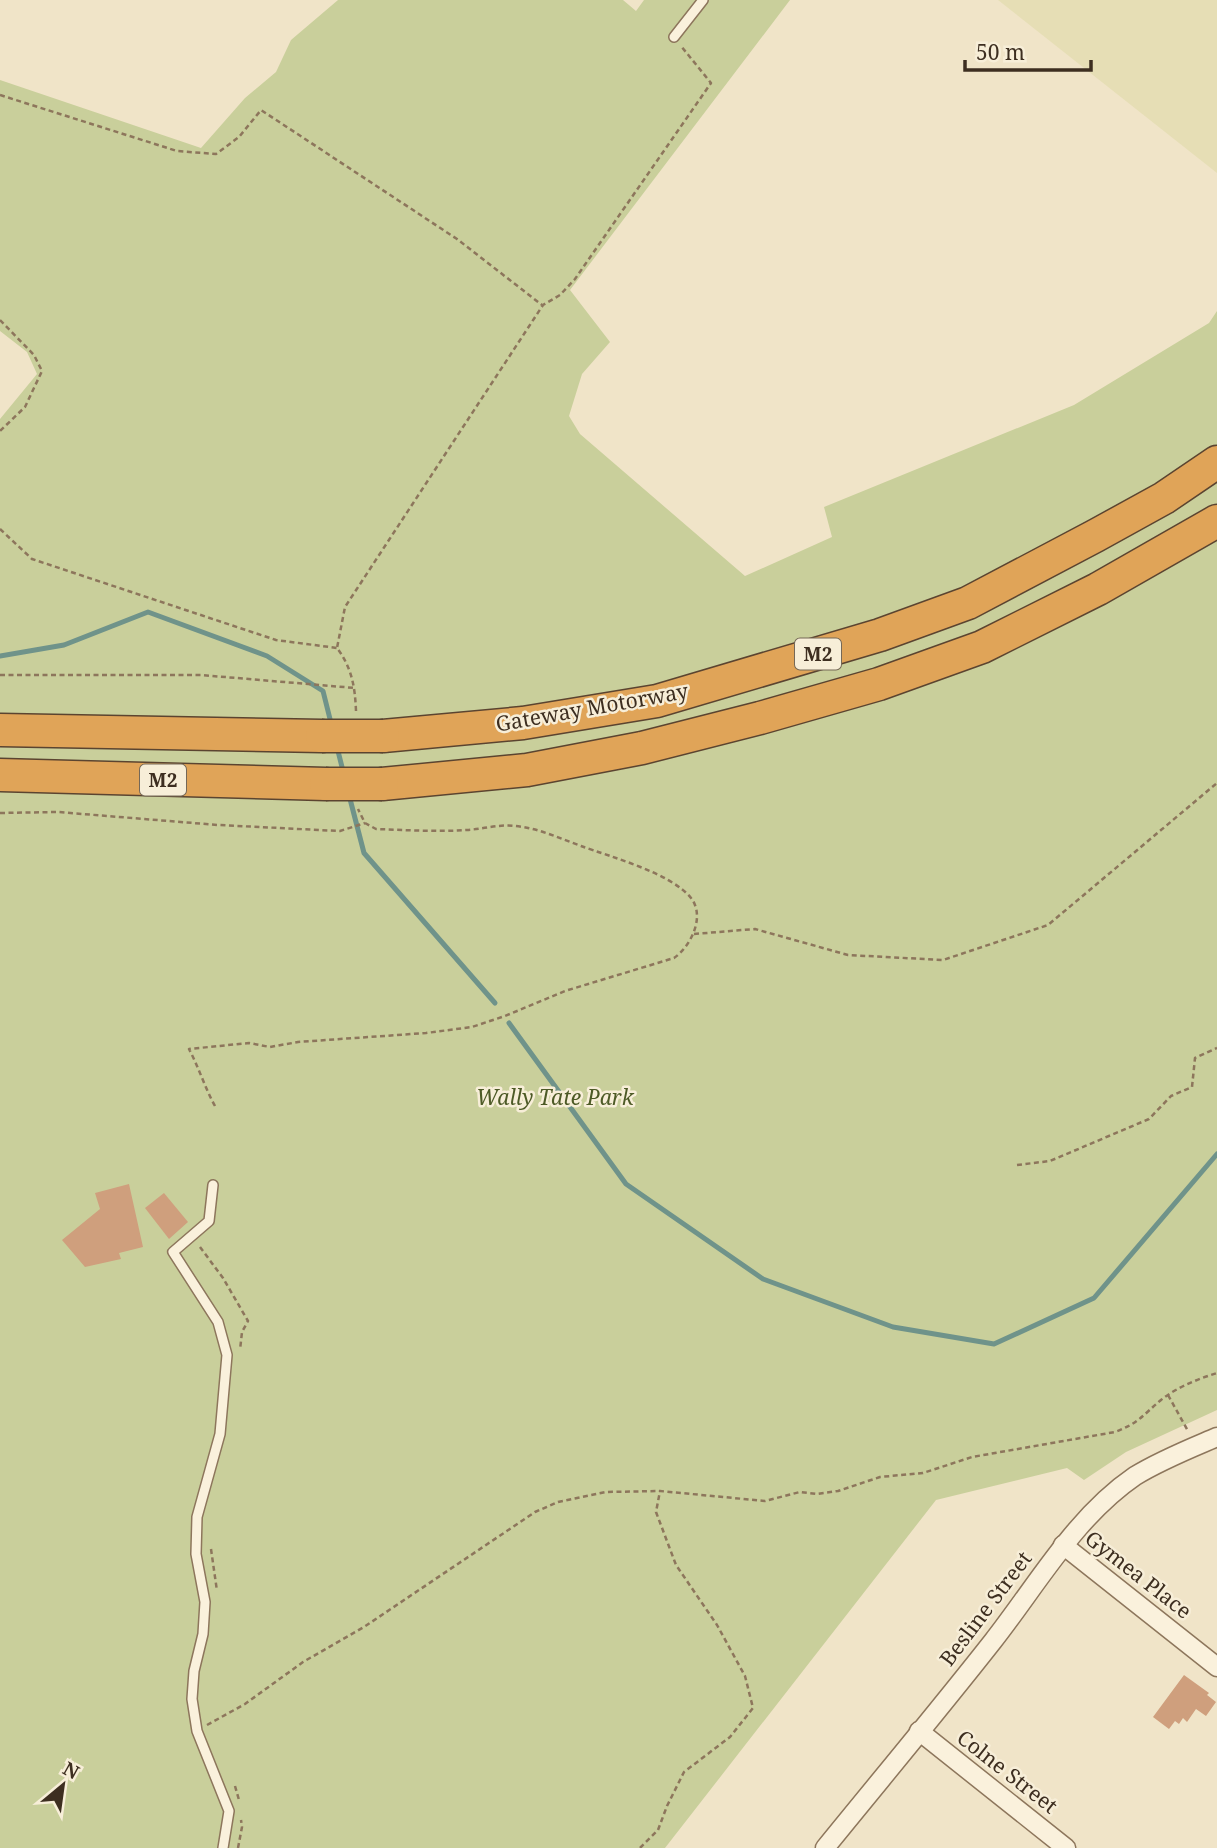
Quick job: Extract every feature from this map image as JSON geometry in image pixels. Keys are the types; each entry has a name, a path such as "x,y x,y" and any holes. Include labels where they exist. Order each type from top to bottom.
{"highway":[{"name":"Gateway Motorway","path":"0,730 383,736 523,723 657,701 785,665 968,603 1164,498 1217,462"},
{"name":"M2","path":"0,775 326,784 370,791 527,770 642,748 879,684 982,647 1098,589 1217,521"}],"street":[{"name":"Besline Street","path":"825,1848 994,1639 1063,1545 1134,1477 1217,1437"},
{"name":"Gymea Place","path":"1063,1545 1217,1667"},
{"name":"Colne Street","path":"919,1731 1066,1848"}],"lane":[{"path":"674,37 703,0"},
{"path":"213,1185 209,1221 173,1252 218,1322 227,1355 220,1434 197,1517 196,1554 205,1602 203,1633 194,1671 192,1699 197,1731 229,1811 223,1848"}],"path":[{"path":"337,648 345,607 543,305 560,295 575,279 711,83 674,37"},
{"path":"0,95 177,151 216,154 239,137 261,110 457,239 543,305"},
{"path":"0,320 34,355 43,371 25,407 0,431"},
{"path":"0,529 32,559 276,640 337,648 349,664 355,688 356,716"},
{"path":"0,675 201,675 355,688"},
{"path":"694,934 755,929 848,955 943,960 1048,925 1217,783"},
{"path":"215,1106 189,1049 249,1043 270,1047 298,1042 472,1027 565,991 674,958 685,950 694,934 696,918 693,900 678,886 629,863 533,828 511,825 467,830 376,829 365,823 358,811 370,791"},
{"path":"0,813 58,812 218,825 340,831 365,823"},
{"path":"1017,1165 1050,1161 1149,1119 1171,1096 1192,1087 1195,1058 1217,1048"},
{"path":"192,1237 223,1279 248,1321 242,1332 240,1349"},
{"path":"197,1731 245,1704 303,1662 364,1627 535,1512 558,1502 606,1492 660,1491 765,1501 800,1492 817,1494 838,1491 880,1477 923,1473 972,1457 1115,1432 1141,1419 1168,1395 1197,1379 1217,1373"},
{"path":"1168,1395 1197,1446"},
{"path":"640,1848 658,1830 684,1772 730,1737 753,1708 745,1676 717,1625 676,1565 656,1512 660,1491"},
{"path":"209,1543 217,1592"},
{"path":"207,1714 209,1724"},
{"path":"234,1784 240,1806"},
{"path":"238,1848 241,1817"}],"shaded area":[{"path":"998,0 1217,0 1217,173"}],"green space":[{"name":"Wally Tate Park","path":"338,0 623,0 636,11 644,0 790,0 570,290 610,342 582,374 569,416 580,434 745,576 832,537 824,507 1074,405 1209,323 1217,311 1217,1410 1126,1452 1084,1480 1067,1468 936,1500 665,1848 0,1848 0,419 37,374 27,352 0,331 0,80 201,148 245,98 276,72 291,40"}],"building":[{"path":"129,1184 143,1247 119,1253 121,1259 85,1267 62,1240 100,1209 95,1193"},
{"path":"164,1193 188,1222 169,1239 145,1208"},
{"path":"1184,1675 1209,1693 1207,1695 1216,1702 1206,1716 1196,1709 1187,1722 1183,1718 1179,1724 1175,1721 1169,1729 1153,1717"}],"waterway":[{"path":"0,656 64,645 148,612 267,656 323,691 332,727"},
{"path":"337,747 344,775"},
{"path":"349,795 364,853 495,1003"},
{"path":"509,1023 626,1184 763,1279 893,1327 994,1344 1094,1298 1217,1154"}]}
